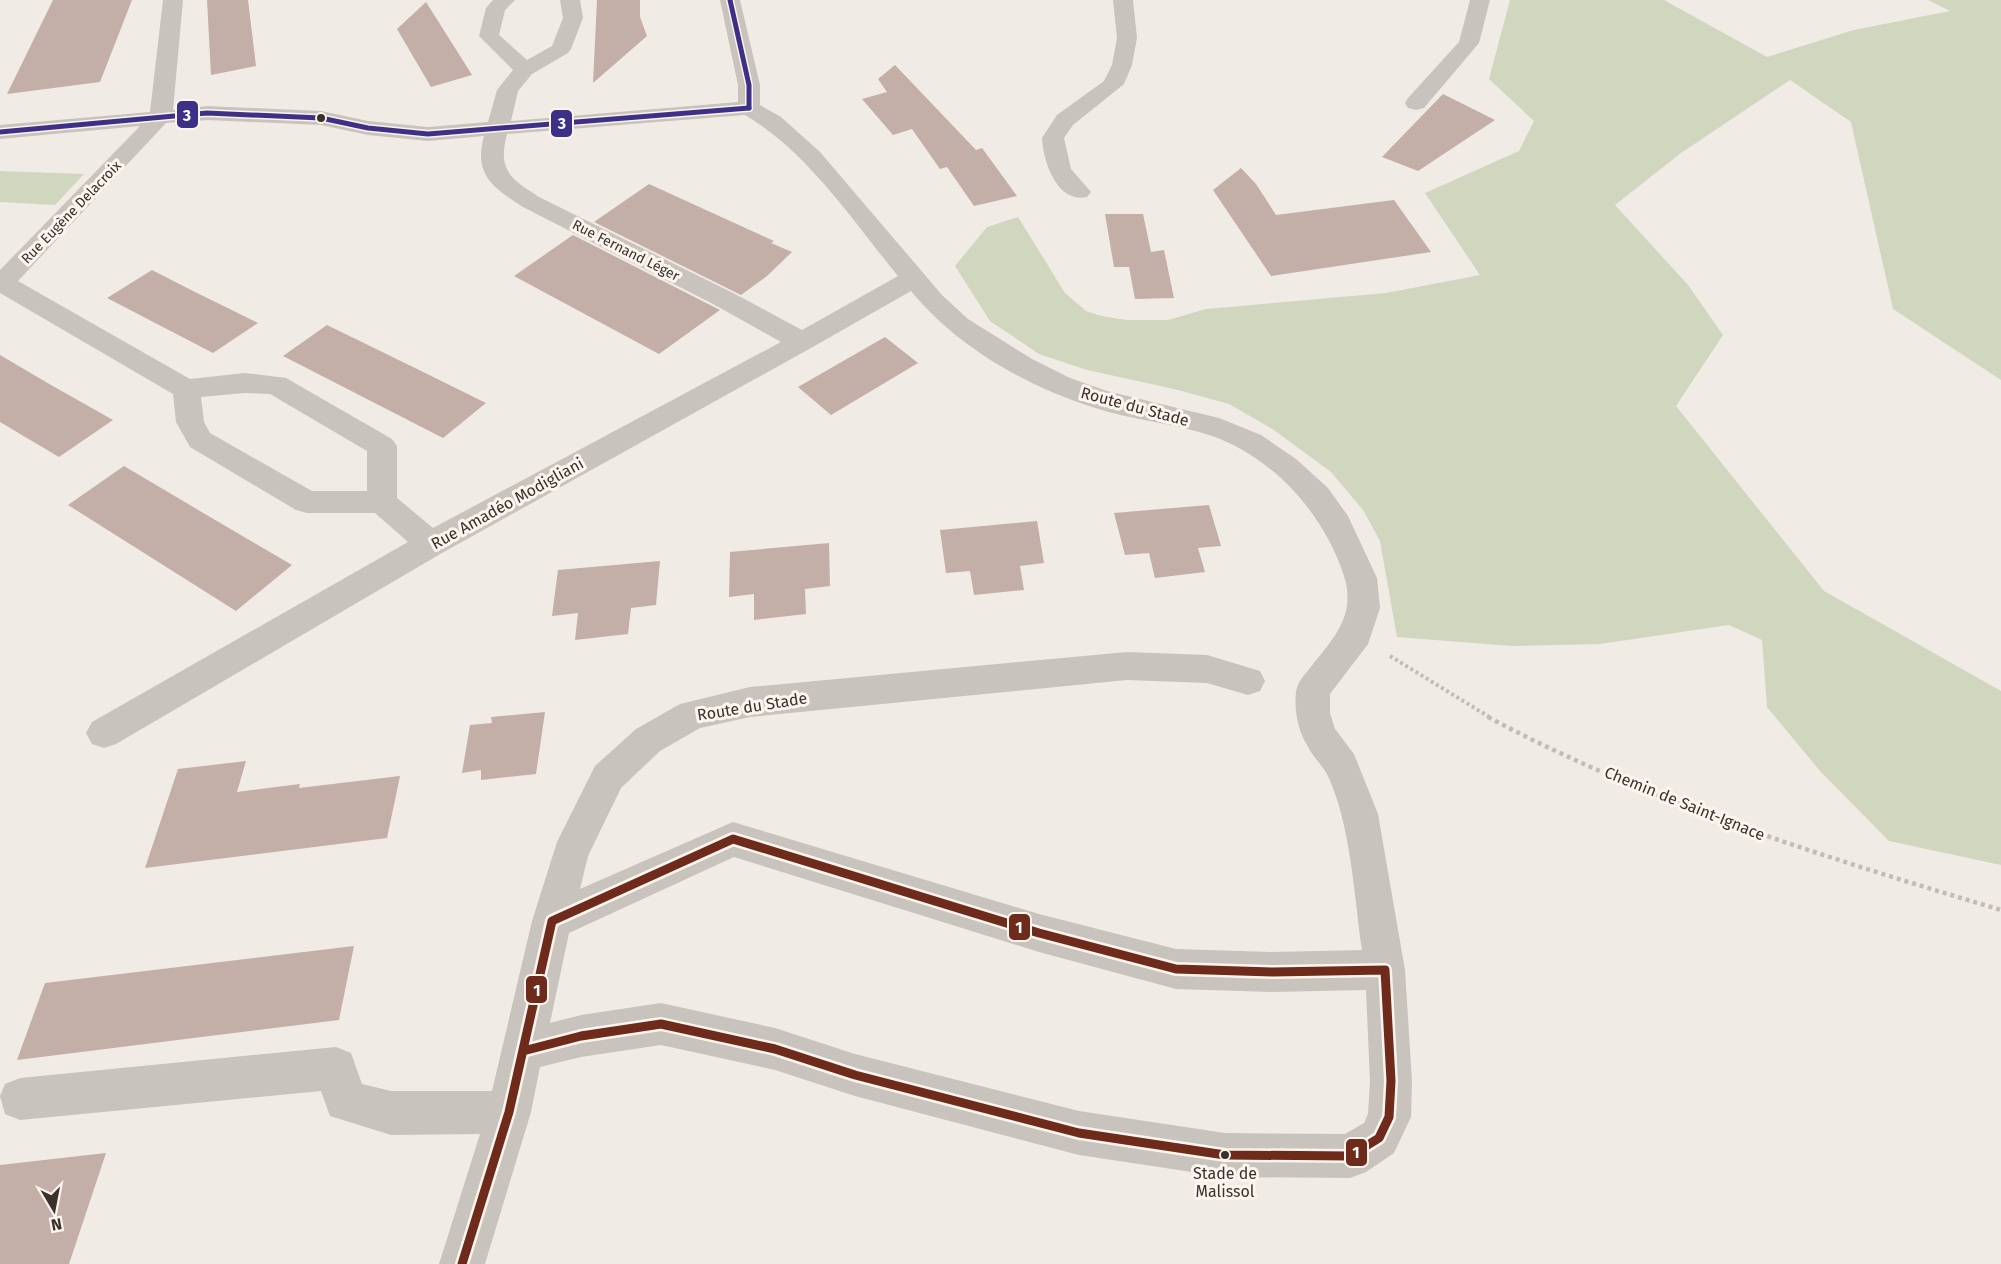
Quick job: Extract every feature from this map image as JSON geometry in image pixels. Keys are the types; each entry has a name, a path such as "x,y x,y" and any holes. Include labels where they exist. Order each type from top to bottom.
{"street":[{"path":"161,116 173,0"},
{"path":"505,0 496,8 489,36 525,70 561,49 573,18 570,0"},
{"path":"0,132 207,113 321,118 368,128 428,134 749,108 749,86 730,0"},
{"path":"1079,192 1060,171 1053,138 1065,120 1113,84 1122,65 1127,38 1124,0"},
{"path":"1416,103 1469,43 1480,0"},
{"name":"Rue Fernand Léger","path":"525,70 508,90 498,129 493,159 502,183 531,202 724,299 802,342"},
{"name":"Route du Stade","path":"749,108 774,122 812,157 914,278 959,325 1022,366 1060,385 1102,400 1218,428 1251,442 1286,467 1317,496 1337,524 1353,557 1361,578 1364,608 1356,634 1313,690 1313,713 1320,736 1341,765 1360,814 1385,970"},
{"name":"Rue Eugène Delacroix","path":"161,116 76,208 1,283 186,389"},
{"name":"Rue Amadéo Modigliani","path":"104,733 431,544 802,342 914,278"},
{"path":"382,502 382,446 365,436 276,385 245,383 186,389 190,422 200,440 307,502 382,502 431,544"},
{"name":"Route du Stade","path":"462,1264 509,1112 552,921 570,854 608,777 648,740 692,715 750,702 795,697 1127,666 1207,669 1248,681"},
{"path":"523,1051 581,1036 661,1024 776,1049 855,1075 1079,1133 1225,1155 1350,1156 1379,1138 1389,1117 1392,1081 1385,970 1273,972 1176,969 1039,933 733,839 552,921"},
{"path":"20,1099 336,1068 345,1101 391,1113 509,1112"}],"path":[{"name":"Chemin de Saint-Ignace","path":"1356,634 1496,721 1660,796 1780,840 2001,910"}],"green space":[{"path":"1510,0 1664,0 1767,57 1854,30 1950,11 1928,0 2001,0 2001,380 1893,309 1851,122 1790,80 1681,153 1615,205 1688,285 1723,335 1676,406 1824,591 2001,691 2001,865 1889,841 1820,771 1767,707 1762,640 1729,625 1600,644 1512,646 1397,637 1380,541 1363,510 1331,472 1274,430 1229,404 1087,370 1039,354 990,321 955,266 987,227 1018,217 1065,293 1086,311 1126,320 1168,320 1206,309 1386,293 1480,275 1425,193 1519,151 1534,121 1489,79"},
{"path":"0,171 84,174 55,205 0,202"}],"building":[{"path":"53,0 132,0 100,82 7,94"},
{"path":"207,0 248,0 256,66 211,75"},
{"path":"597,0 640,0 640,17 647,36 593,83"},
{"path":"426,2 472,75 431,87 397,29"},
{"path":"895,65 976,150 982,148 1017,196 974,206 947,167 940,169 912,129 893,135 862,99 887,92 878,79"},
{"path":"1443,94 1495,120 1418,171 1382,157"},
{"path":"1241,168 1256,184 1276,215 1394,200 1431,252 1271,276 1213,190"},
{"path":"649,184 774,241 771,243 792,252 767,276 741,295 594,222"},
{"path":"1105,214 1143,214 1151,252 1164,250 1174,298 1135,299 1129,267 1114,267"},
{"path":"573,235 720,310 659,354 514,276"},
{"path":"152,270 258,323 213,353 107,298"},
{"path":"327,325 486,403 443,438 283,356"},
{"path":"885,337 918,363 831,415 798,387"},
{"path":"0,355 113,420 59,457 0,422"},
{"path":"124,466 292,565 236,611 68,505"},
{"path":"1209,505 1221,546 1198,548 1205,572 1155,578 1149,553 1125,555 1114,513"},
{"path":"1037,521 1044,563 1020,566 1024,590 974,595 970,571 946,573 940,530"},
{"path":"829,543 830,586 805,589 806,614 754,620 754,594 729,597 730,552"},
{"path":"660,561 656,605 631,608 628,634 575,640 578,613 552,616 558,570"},
{"path":"545,712 536,774 481,780 481,770 462,773 470,725 492,723 491,717"},
{"path":"246,761 237,792 300,784 299,788 400,776 387,838 145,868 178,769"},
{"path":"354,946 339,1020 17,1060 45,983"},
{"path":"106,1153 69,1264 0,1264 0,1165"}],"transit line":[{"name":"3","path":"730,0 749,85 749,108"},
{"name":"3","path":"0,132 207,113 321,118 368,128 428,134 749,108"},
{"name":"1","path":"462,1264 509,1112 552,921 733,839 1039,933 1176,969 1273,972 1385,970 1391,1081 1389,1117 1379,1138 1350,1156 1225,1155 1079,1133 855,1075 775,1049 661,1024 581,1036 523,1051"}],"place":[{"name":"Stade de Malissol","path":"1225,1155"}]}
